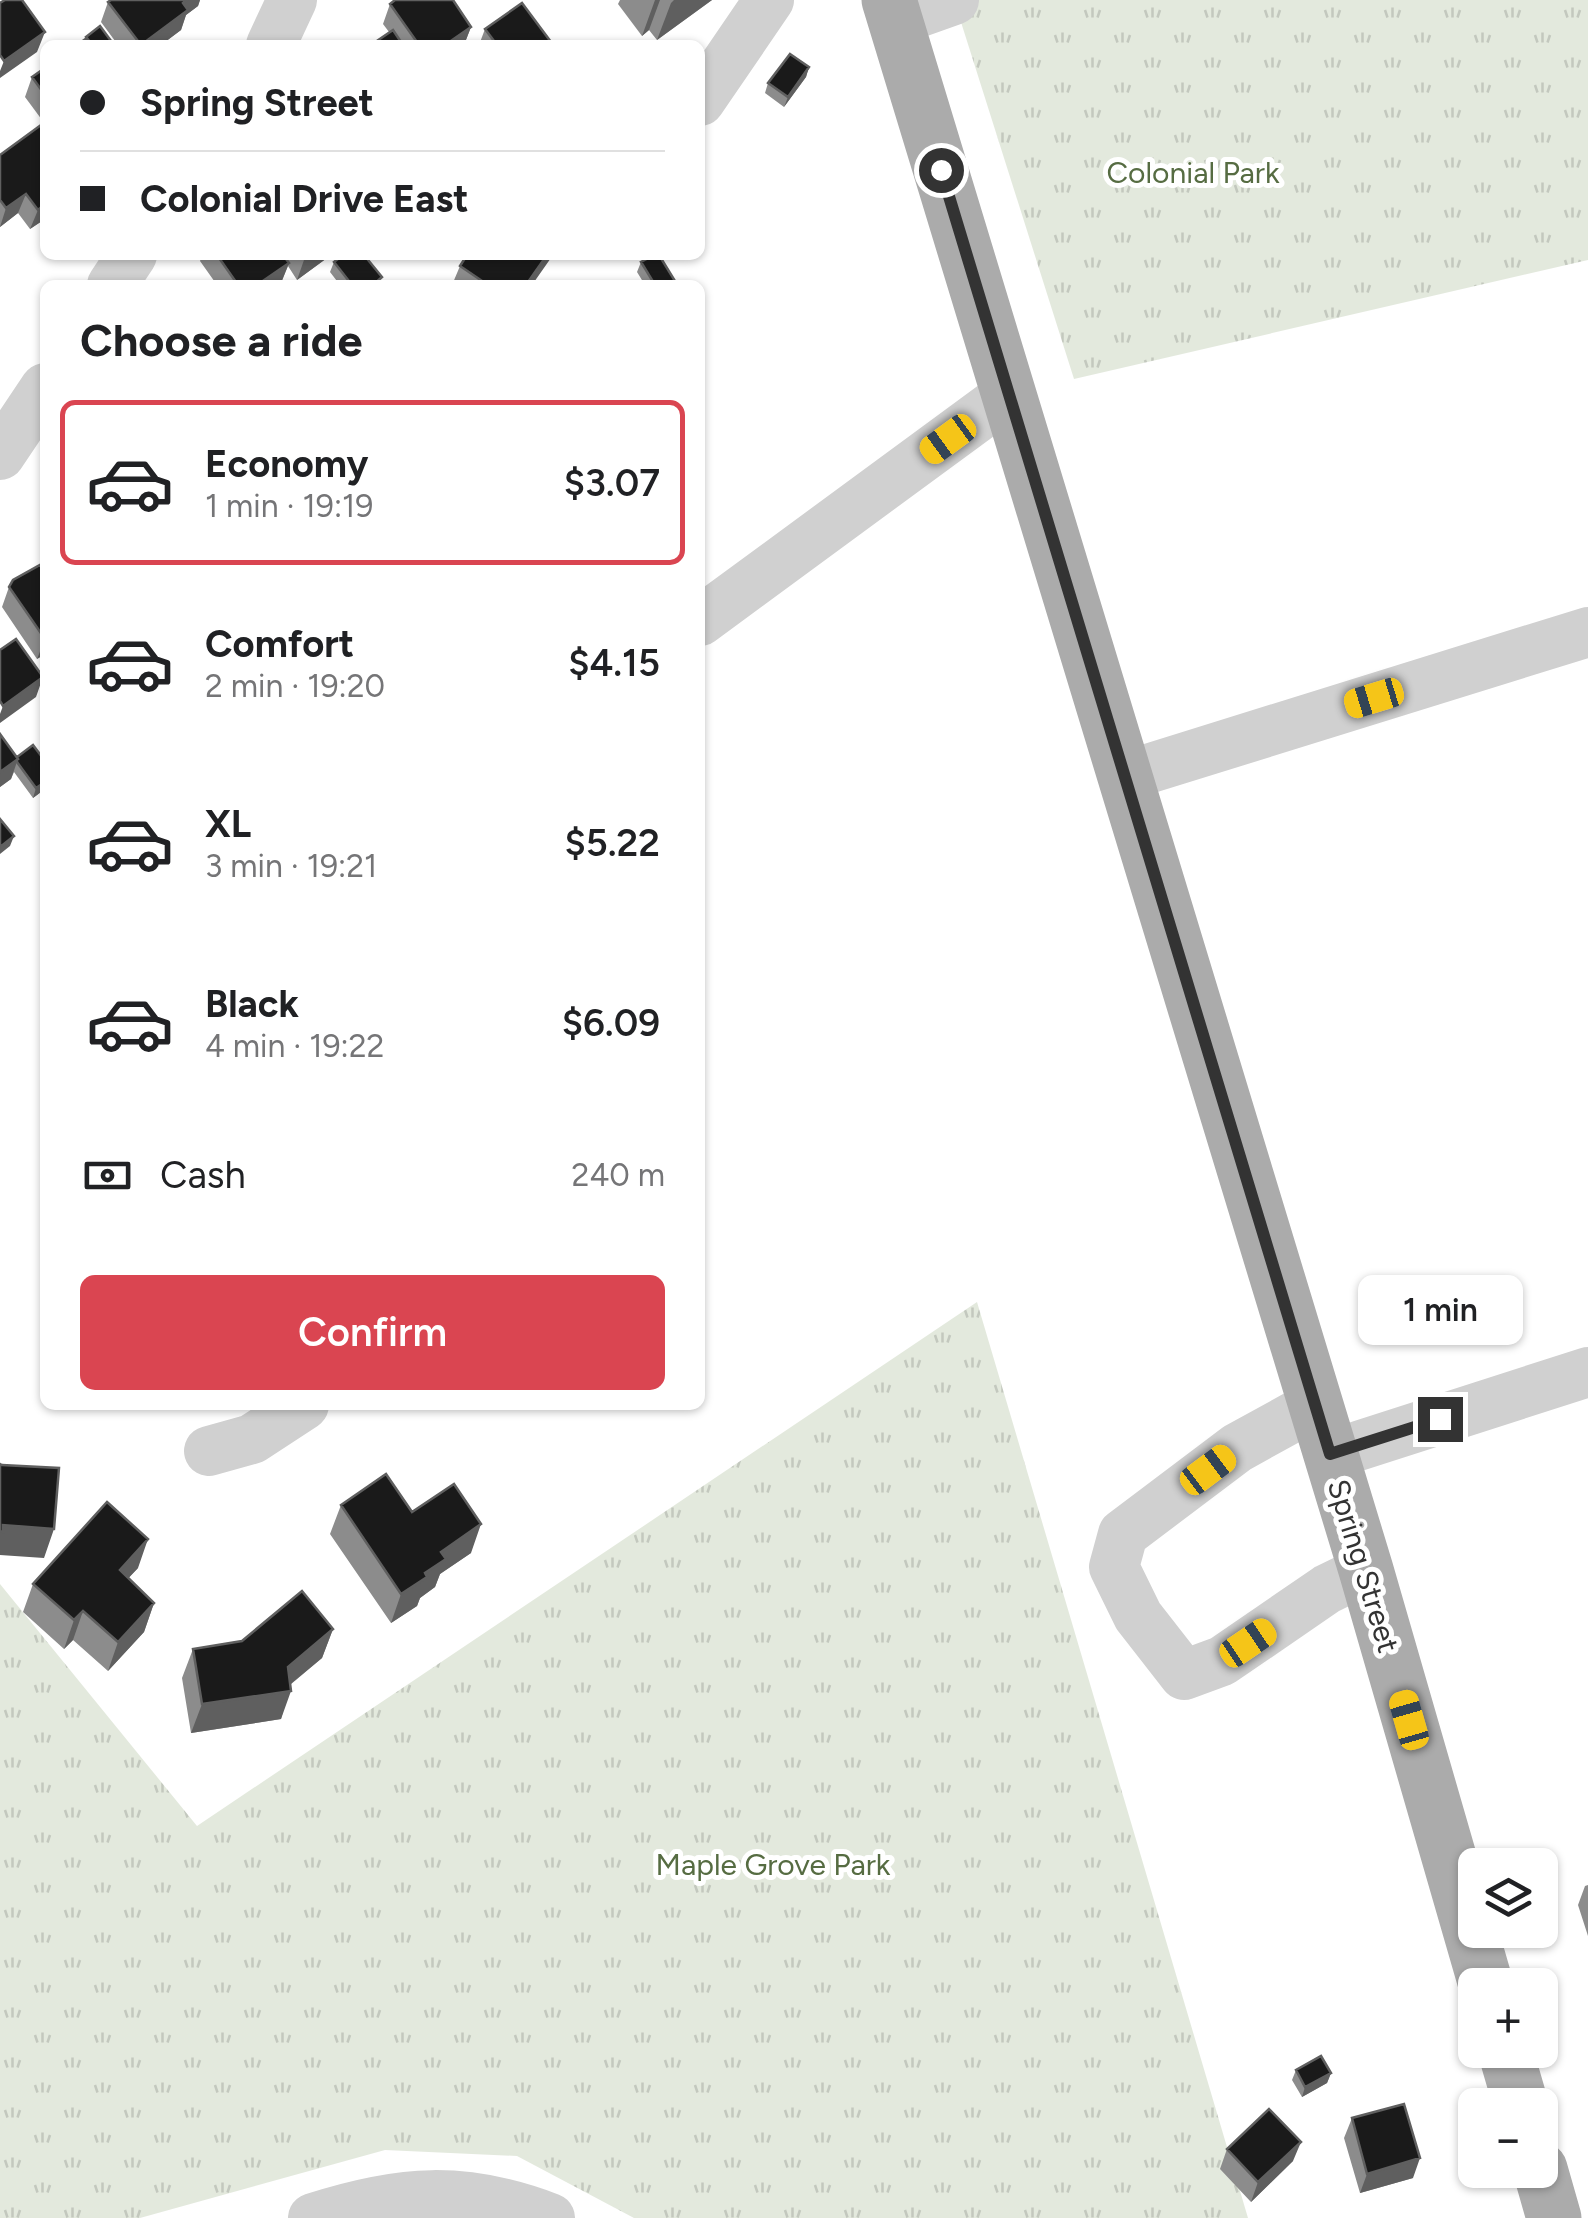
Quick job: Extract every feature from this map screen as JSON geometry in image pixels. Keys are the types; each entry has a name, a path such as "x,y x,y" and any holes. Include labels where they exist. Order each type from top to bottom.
{"main road":[{"name":"Spring Street","path":"892,10 1366,1570 1481,1968"},
{"path":"1545,2188 1554,2218"}],"street":[{"path":"273,40 292,0"},
{"path":"705,95 769,0"},
{"path":"892,10 954,0"},
{"path":"705,616 1010,394"},
{"path":"0,456 40,396"},
{"path":"1126,776 1588,632"},
{"path":"1366,1570 1328,1589 1222,1661 1184,1675 1138,1616 1114,1567 1123,1534 1237,1448 1588,1372"},
{"path":"209,1451 252,1439 296,1410"},
{"path":"313,2218 418,2194 466,2194 513,2204 550,2218"}],"green space":[{"name":"Colonial Park","path":"954,0 1588,0 1588,260 1074,379"},
{"name":"Maple Grove Park","path":"977,1302 1248,2218 634,2218 517,2156 385,2150 140,2218 0,2218 0,1584 197,1826"}],"building":[{"path":"22,0 45,32 4,61 0,55 0,3"},
{"path":"187,0 183,3 188,10 148,40 137,40 108,2"},
{"path":"395,0 453,0 471,27 452,40 415,40 390,4"},
{"path":"522,3 550,40 493,40 485,29"},
{"path":"100,26 110,40 88,40 86,37"},
{"path":"393,30 400,40 378,40"},
{"path":"790,54 809,67 788,97 768,83"},
{"path":"40,71 40,88 32,77"},
{"path":"40,126 38,210 26,194 6,208 0,200 0,155"},
{"path":"220,260 289,263 264,280 234,280"},
{"path":"368,260 382,277 348,280 334,262"},
{"path":"464,260 544,260 530,280 481,280 460,266"},
{"path":"662,260 674,280 652,280 641,262"},
{"path":"40,565 40,632 9,587 13,580"},
{"path":"16,639 40,673 40,679 3,706 0,701 0,650"},
{"path":"0,734 18,759 0,772"},
{"path":"33,745 40,754 40,785 36,788 17,757"},
{"path":"0,819 14,836 0,847"},
{"path":"0,1464 59,1468 54,1529 3,1525 3,1532 0,1531"},
{"path":"386,1474 412,1512 454,1484 481,1524 441,1552 446,1559 401,1594 341,1505"},
{"path":"107,1502 148,1539 120,1570 154,1603 118,1642 83,1611 74,1620 33,1584"},
{"path":"302,1591 333,1629 288,1667 291,1691 202,1704 193,1649 242,1641"},
{"path":"1321,2056 1331,2073 1305,2087 1296,2070"},
{"path":"1404,2104 1420,2158 1367,2174 1352,2118"},
{"path":"1269,2109 1301,2142 1258,2182 1227,2149"}],"route":[{"path":"941,170 1330,1454 1440,1419"}]}
